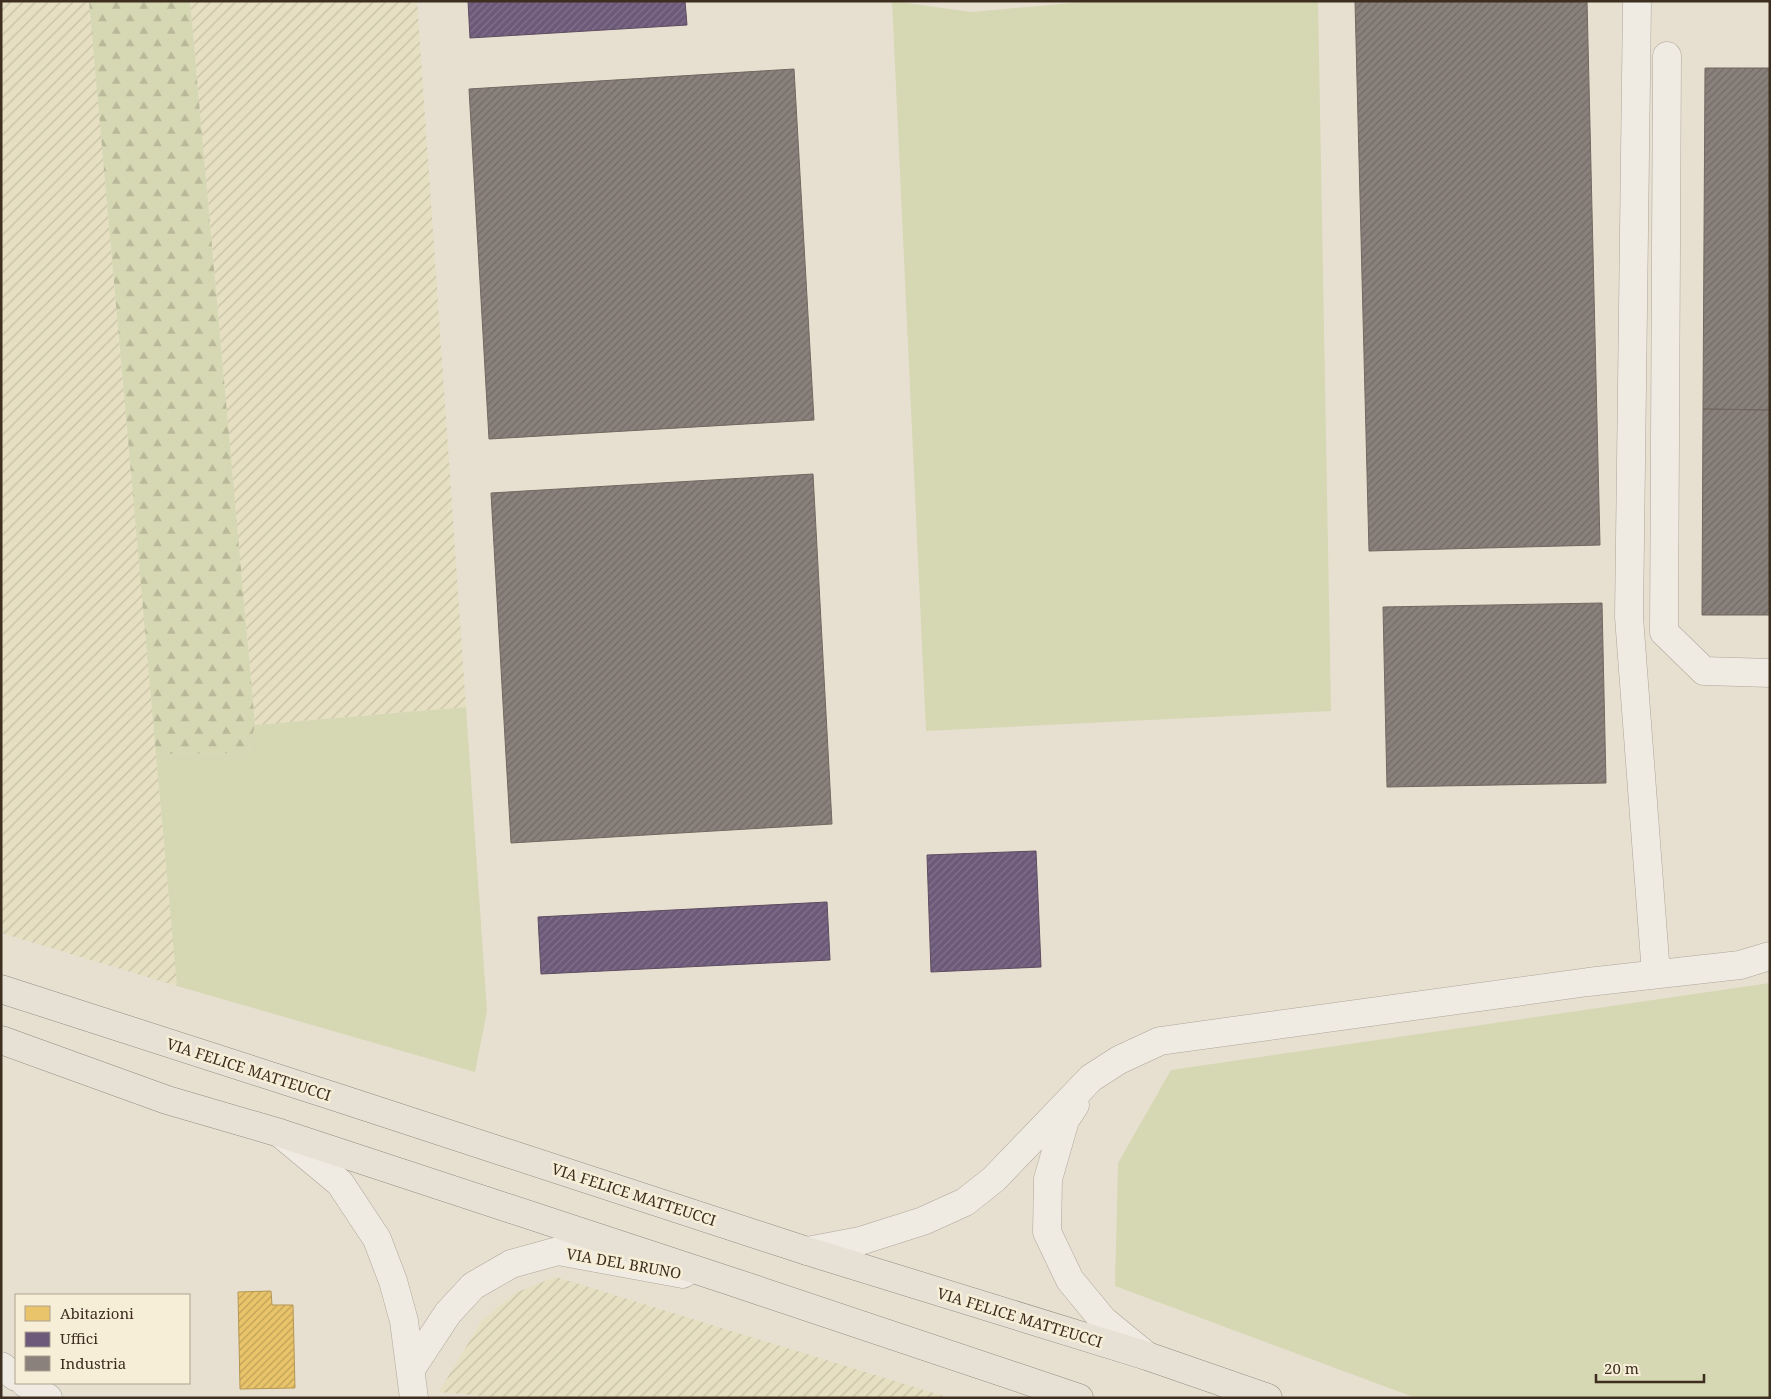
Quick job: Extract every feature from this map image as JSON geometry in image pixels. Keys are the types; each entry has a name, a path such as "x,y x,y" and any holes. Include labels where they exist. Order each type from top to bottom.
{"main road":[{"name":"VIA FELICE MATTEUCCI","path":"1,989 807,1251 1147,1356 1268,1398"},
{"path":"1,1040 167,1100 280,1133 1079,1398"}],"street":[{"path":"1637,1 1629,617 1656,974"},
{"path":"1667,56 1664,632 1704,671 1770,673"},
{"path":"807,1251 869,1238 923,1221 966,1202 994,1179 1092,1078 1119,1060 1160,1041 1400,1007 1740,965 1770,956"},
{"path":"1092,1078 1065,1120 1048,1178 1047,1232 1070,1280 1103,1320 1147,1356"},
{"path":"280,1133 340,1183 377,1239 393,1281 404,1321 412,1369 414,1398"},
{"name":"VIA DEL BRUNO","path":"412,1369 448,1313 473,1286 511,1264 558,1251 736,1283"},
{"path":"1,1366 15,1375"},
{"path":"27,1384 48,1398"}],"shaded area":[{"path":"1,1 89,1 177,986 1,933"},
{"path":"190,1 417,1 466,707 255,725"},
{"path":"555,1277 950,1398 503,1398 439,1392 482,1320 515,1293"}],"green space":[{"path":"89,1 190,1 255,725 248,753 156,754"},
{"path":"892,1 971,12 1095,1 1318,1 1331,711 926,731"},
{"path":"466,707 487,1011 475,1072 177,986 156,754 248,753 255,725"},
{"path":"1770,983 1770,1398 1416,1398 1115,1286 1118,1163 1171,1070"}],"building: Abitazioni":[{"path":"271,1291 272,1305 293,1305 295,1388 240,1389 238,1292"}],"building: Uffici":[{"path":"468,1 685,1 687,25 470,38"},
{"path":"1036,851 1041,967 931,972 927,855"},
{"path":"827,902 830,960 541,974 538,917"}],"building: Industria":[{"path":"1355,1 1587,1 1600,545 1369,551"},
{"path":"1705,68 1770,68 1770,410 1703,409"},
{"path":"794,69 814,420 489,439 469,89"},
{"path":"1703,409 1770,410 1770,615 1702,615"},
{"path":"813,474 832,824 511,843 491,493"},
{"path":"1602,603 1606,783 1387,787 1383,607"}]}
